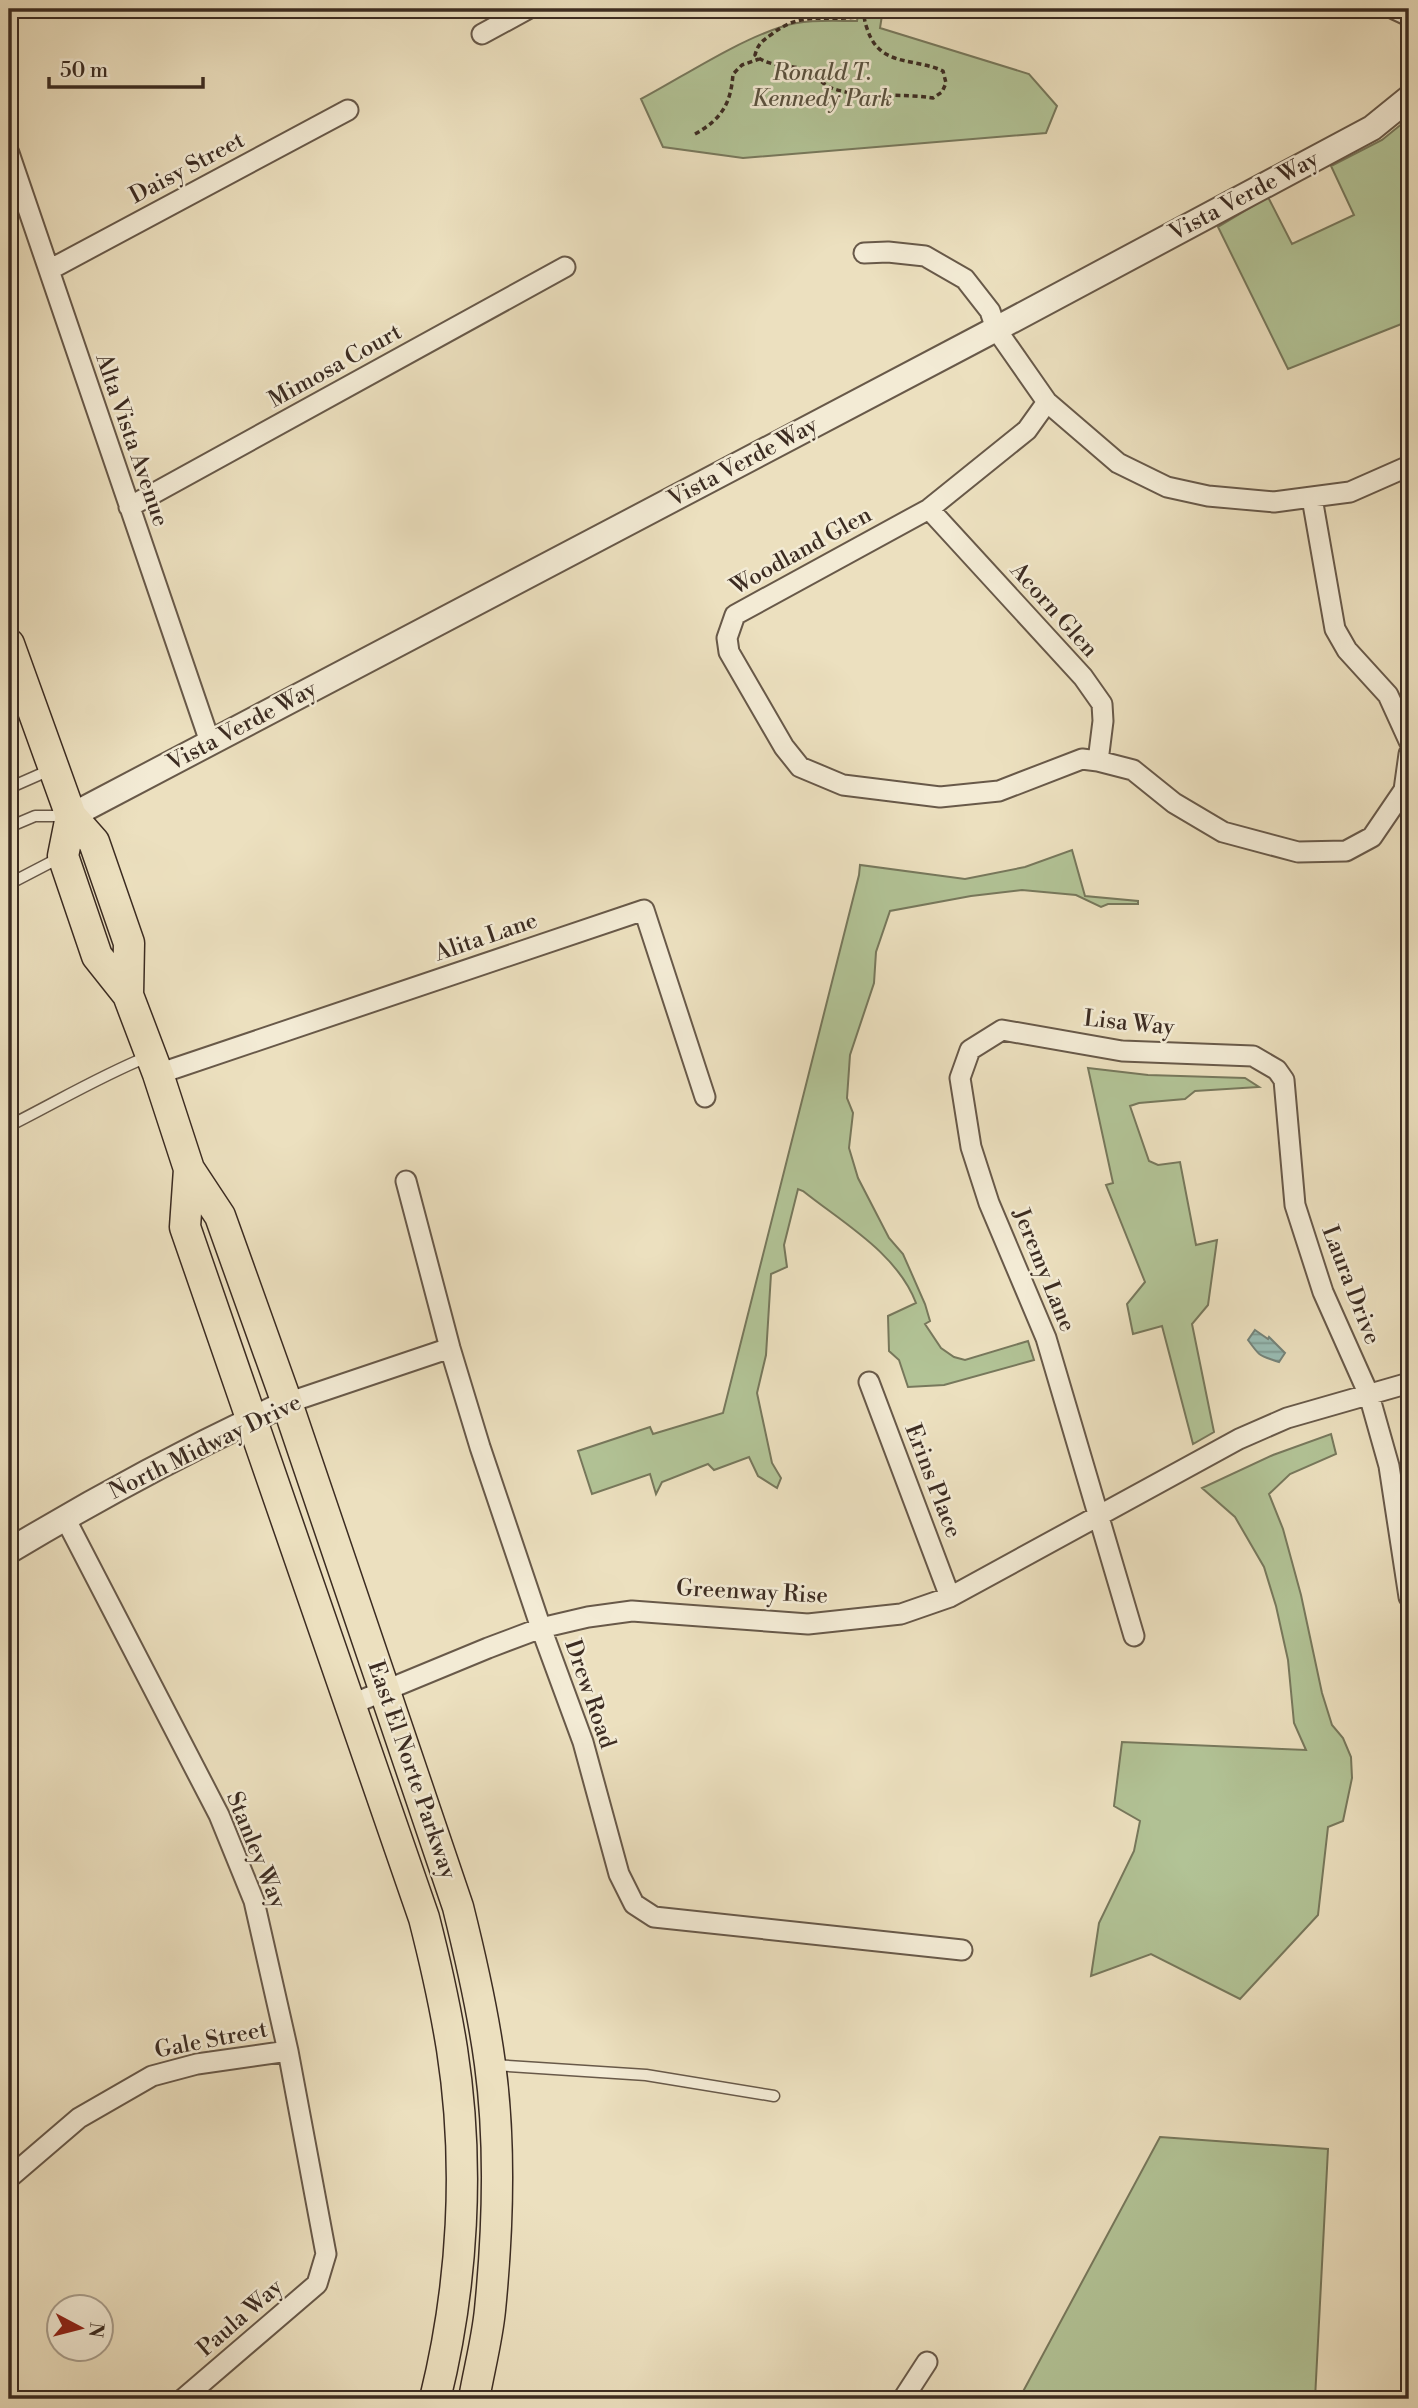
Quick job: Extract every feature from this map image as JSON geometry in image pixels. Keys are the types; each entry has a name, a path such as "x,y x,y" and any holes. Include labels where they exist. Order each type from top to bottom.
{"main road":[{"name":"East El Norte Parkway","path":"9,644 71,816 94,842 128,943 128,995"},
{"path":"63,856 71,816"},
{"name":"East El Norte Parkway","path":"63,856 97,956 128,995 189,1169 220,1216 287,1403 458,1907 476,1979 490,2065 496,2135 496,2219 490,2311 474,2399"},
{"name":"East El Norte Parkway","path":"189,1169 185,1227 424,1918 438,1972 452,2050 460,2122 461,2209 454,2300 435,2399"}],"street":[{"path":"482,34 528,9"},
{"path":"1394,9 1409,16"},
{"name":"Vista Verde Way","path":"71,816 1372,128 1409,98"},
{"name":"Daisy Street","path":"49,270 348,110"},
{"name":"Alta Vista Avenue","path":"9,153 210,743"},
{"path":"864,253 888,252 925,256 965,279 990,311 996,329 1047,402 1118,463 1167,487 1208,496 1274,502 1350,492 1409,466"},
{"name":"Mimosa Court","path":"129,507 565,267"},
{"name":"Woodland Glen","path":"1047,402 1027,430 929,509 735,615 727,638 729,652 784,747 800,767 843,785 940,797 999,791 1082,759 1098,761 1133,770 1174,803 1223,832 1298,852 1346,851 1372,837 1404,790 1409,754"},
{"path":"1312,498 1335,629 1347,650 1388,695 1409,741"},
{"name":"Acorn Glen","path":"929,509 1083,677 1102,704 1098,761"},
{"name":"Alita Lane","path":"154,1065 643,910 705,1097"},
{"name":"Lisa Way","path":"978,1045 1002,1030 1122,1051 1253,1056 1278,1070"},
{"name":"Jeremy Lane","path":"978,1045 970,1050 960,1078 971,1147 989,1203 1046,1338 1135,1636"},
{"name":"Laura Drive","path":"1278,1070 1284,1080 1295,1205 1322,1292 1369,1395 1389,1466 1409,1597"},
{"name":"Drew Road","path":"406,1181 450,1348 480,1447 583,1742 620,1874 634,1903 654,1917 962,1950"},
{"name":"North Midway Drive","path":"9,1551 65,1518 251,1419 287,1403 450,1348"},
{"name":"Erins Place","path":"869,1382 950,1597"},
{"name":"Greenway Rise","path":"350,1705 541,1628 588,1617 632,1611 808,1624 901,1614 950,1597 1101,1517 1239,1439 1287,1418 1409,1383"},
{"name":"Stanley Way","path":"65,1518 219,1815 254,1900 288,2051 326,2254 323,2269"},
{"name":"Gale Street","path":"9,2178 79,2118 152,2076 197,2064 288,2051"},
{"name":"Paula Way","path":"183,2399 317,2284 323,2269"},
{"path":"903,2399 927,2362"}],"lane":[{"path":"9,788 54,768"},
{"path":"9,827 35,816 71,816"},
{"path":"9,884 63,856"},
{"path":"9,1126 119,1068 154,1065"},
{"path":"490,2065 646,2075 774,2096"}],"path":[{"path":"863,16 848,19 802,18 785,24 758,44 755,55 763,62 803,69 832,88 853,93 908,94 933,98 942,92 946,83 943,71 930,65 889,58 878,49 869,35 863,16 864,9"},
{"path":"695,134 727,106 733,74 742,65 759,59"}],"green space":[{"name":"Ronald T. Kennedy Park","path":"859,9 883,9 880,28 1029,74 1057,106 1046,133 743,158 663,147 641,99 764,33 799,23 857,21"},
{"path":"1409,118 1409,321 1288,369 1218,227 1268,197 1292,244 1354,215 1331,166 1382,140"},
{"path":"1072,850 1085,896 1138,901 1138,904 1108,904 1101,907 1076,895 1022,890 890,911 876,952 874,983 850,1055 847,1098 853,1113 849,1148 858,1178 889,1238 903,1254 925,1304 930,1321 925,1324 941,1348 954,1357 965,1360 1028,1341 1034,1360 944,1385 908,1387 899,1360 889,1351 888,1316 916,1303 907,1285 896,1269 867,1240 798,1189 784,1245 787,1267 771,1274 766,1355 757,1393 772,1463 781,1478 777,1488 758,1476 749,1457 714,1470 708,1464 662,1482 656,1494 650,1474 592,1494 578,1451 650,1427 653,1434 723,1413 860,865 965,879 1025,867"},
{"path":"1088,1068 1148,1075 1245,1078 1259,1087 1195,1091 1185,1099 1130,1106 1149,1161 1158,1165 1180,1162 1196,1245 1217,1240 1208,1305 1192,1324 1214,1432 1193,1444 1162,1326 1133,1334 1127,1304 1145,1282 1106,1185 1113,1183"},
{"path":"1331,1434 1336,1454 1290,1474 1269,1494 1283,1529 1301,1595 1322,1693 1332,1725 1343,1738 1351,1757 1352,1778 1343,1821 1328,1827 1318,1915 1240,1999 1151,1954 1091,1976 1099,1923 1134,1851 1140,1821 1114,1806 1122,1742 1306,1750 1294,1723 1288,1660 1264,1567 1235,1517 1202,1488 1273,1455"},
{"path":"1160,2137 1328,2149 1315,2399 1019,2399"}],"water":[{"path":"1255,1330 1268,1339 1269,1337 1285,1353 1279,1362 1261,1355 1252,1346 1248,1340"}]}
